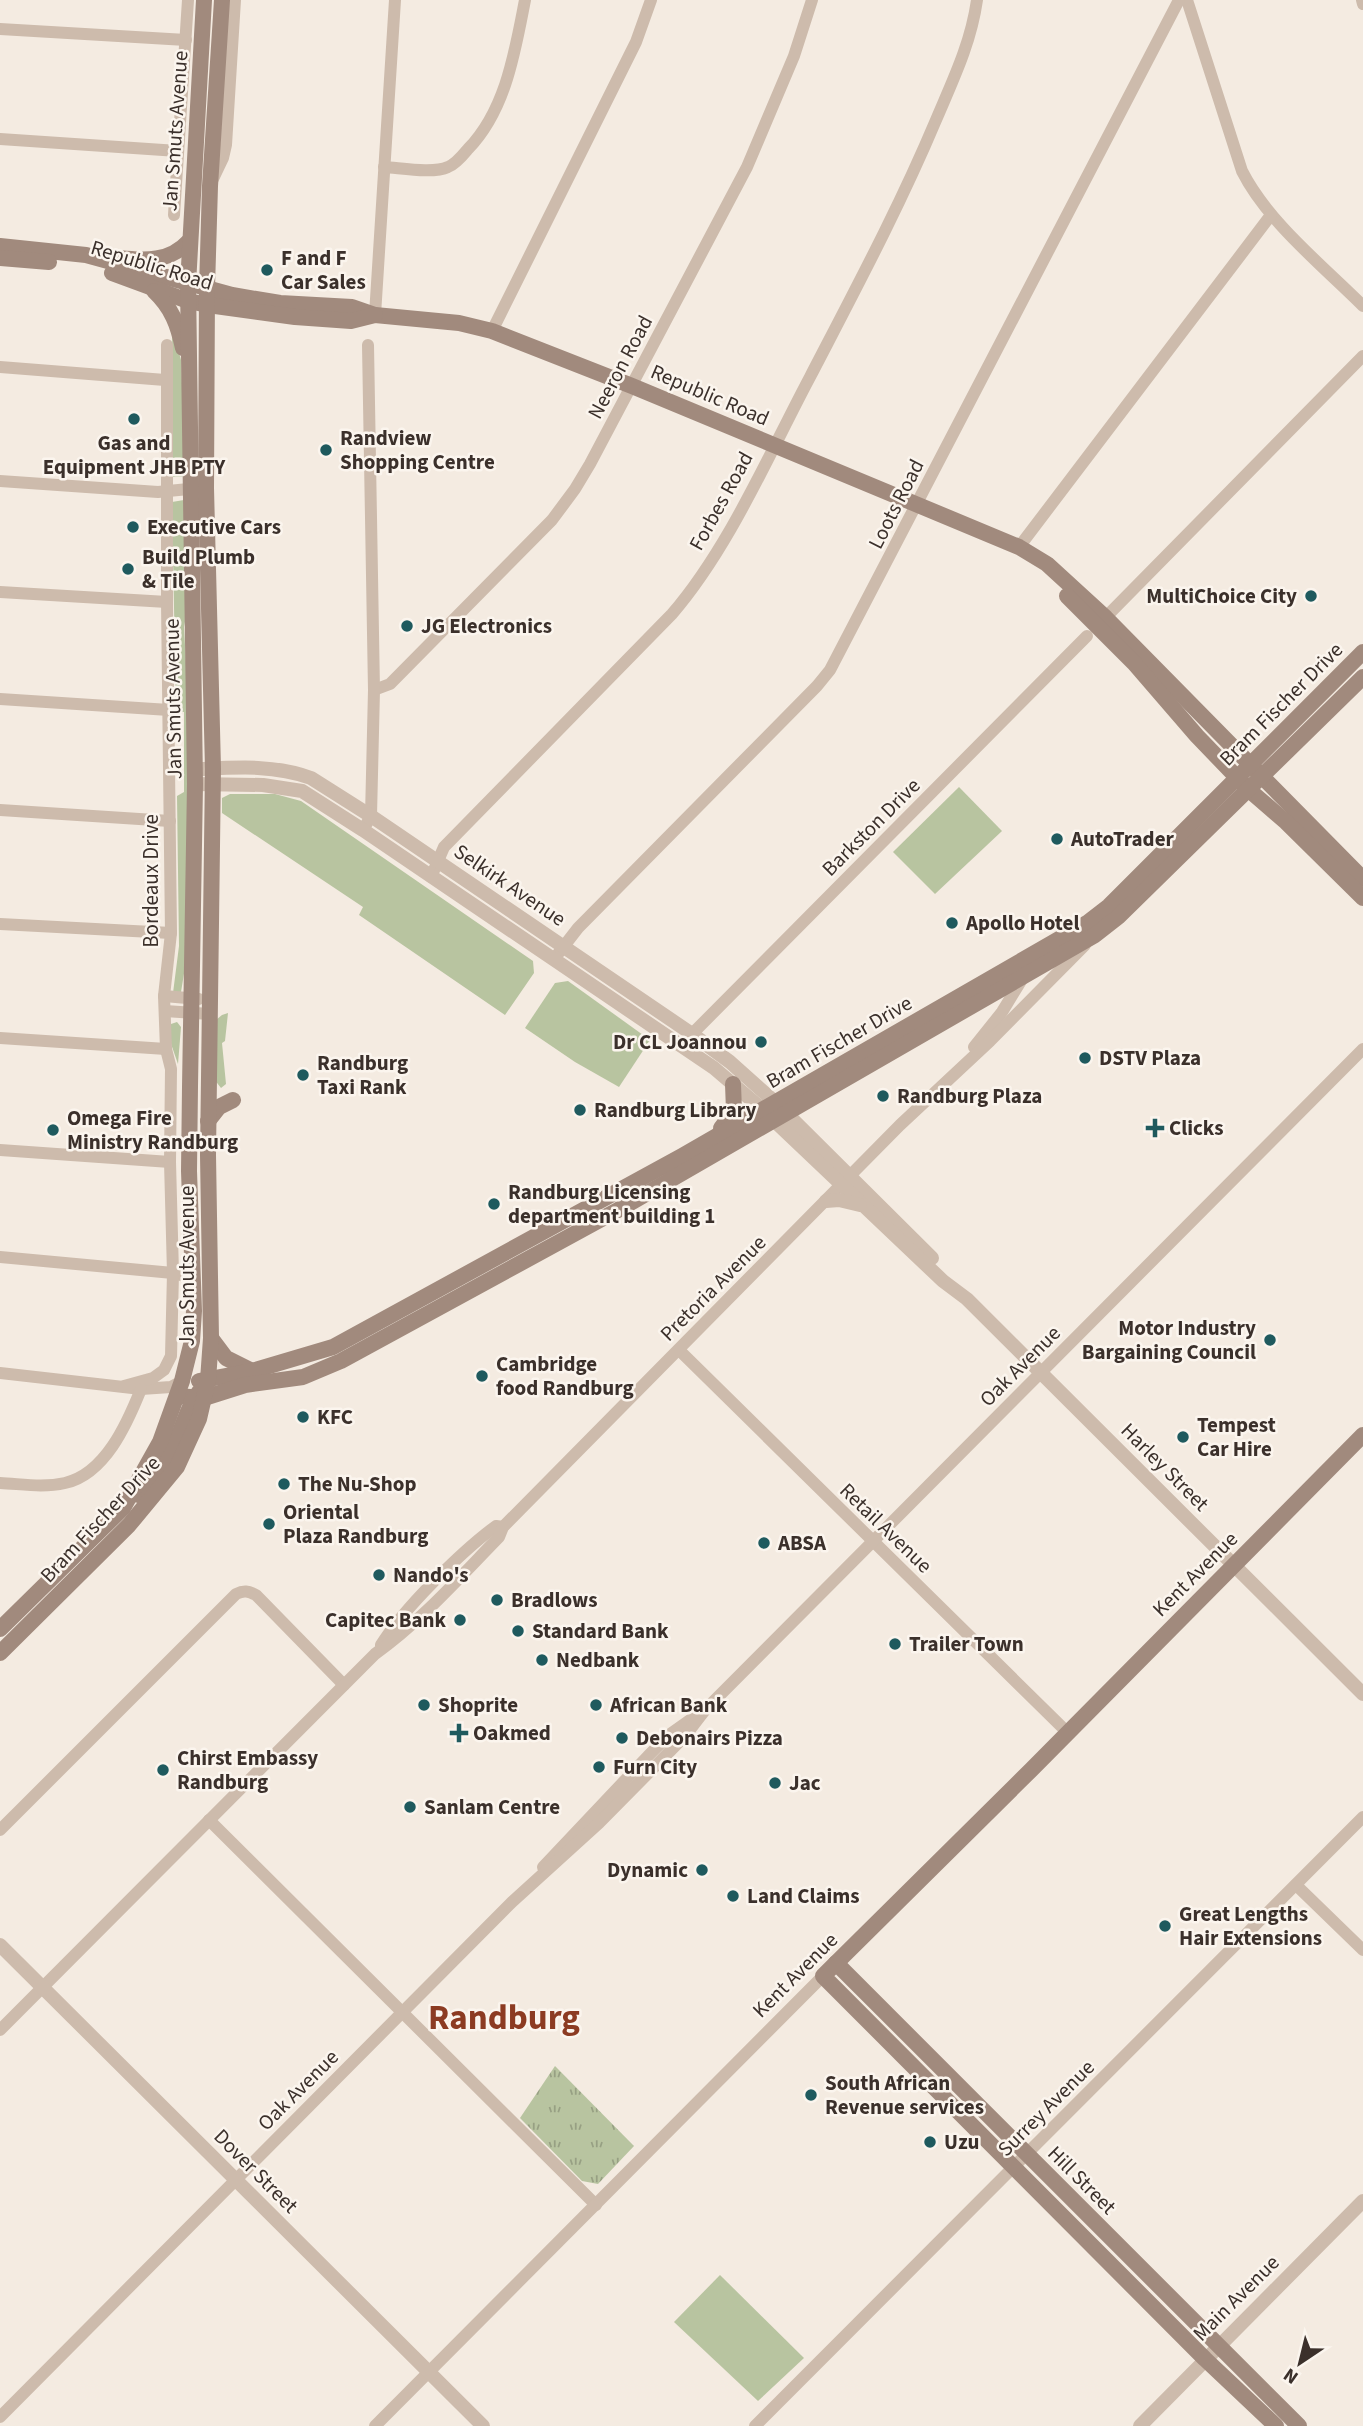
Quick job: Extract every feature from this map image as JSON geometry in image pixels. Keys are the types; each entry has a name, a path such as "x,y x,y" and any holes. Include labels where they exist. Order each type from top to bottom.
{"main road":[{"name":"Jan Smuts Avenue","path":"199,488 190,381 188,284 204,0"},
{"name":"Jan Smuts Avenue","path":"199,1398 208,1380 211,1338 208,1121 210,1007 199,488 208,305 210,186 222,0"},
{"path":"86,255 126,259 162,258 183,248 189,241"},
{"name":"Republic Road","path":"0,246 86,255 188,284 280,303 352,307 375,315 459,324 492,331 632,386 1019,547 1134,663 1196,736 1236,777 1363,898"},
{"name":"Republic Road","path":"0,258 86,265 118,274 188,301 208,305 295,317 351,321 375,315"},
{"path":"150,288 169,307 176,322 190,381"},
{"name":"Republic Road","path":"1097,627 1250,764 1363,879"},
{"name":"Bram Fischer Drive","path":"180,1388 199,1398 245,1385 303,1377 341,1361 618,1210 774,1111 1087,923 1109,906 1363,652"},
{"name":"Bram Fischer Drive","path":"180,1388 252,1371 333,1347 709,1140 774,1111 922,1036 1095,935 1118,917 1363,677"},
{"name":"Jan Smuts Avenue","path":"180,1388 188,1362 194,1311 189,1171 191,1005 204,777"},
{"path":"709,1140 734,1111 736,1103 733,1084"},
{"path":"208,1121 219,1107 233,1100"},
{"path":"211,1338 226,1358 252,1371"},
{"path":"199,1419 220,1401 303,1377"},
{"name":"Bram Fischer Drive","path":"0,1629 122,1508 160,1442 180,1388"},
{"path":"122,1508 139,1495 154,1477 199,1398"},
{"name":"Bram Fischer Drive","path":"0,1652 116,1538 163,1486 177,1467 199,1419 199,1398"},
{"name":"Kent Avenue","path":"823,1976 1363,1435"},
{"name":"Hill Street","path":"836,1964 1299,2426"},
{"name":"Hill Street","path":"823,1976 1205,2359 1276,2426"}],"street":[{"path":"174,215 188,0"},
{"path":"210,186 226,145 235,0"},
{"path":"375,315 395,0"},
{"path":"384,167 437,170 449,167 474,144 492,118 499,102 525,0"},
{"path":"492,331 636,42 651,0"},
{"name":"Neeron Road","path":"374,691 390,684 558,513 575,489 747,167 794,55 812,0"},
{"name":"Forbes Road","path":"431,877 444,847 672,614 694,588 722,544 901,201 961,61 970,37 977,0"},
{"name":"Loots Road","path":"554,959 578,928 824,678 846,642 1180,0"},
{"path":"1187,0 1242,172 1250,187 1271,215 1363,306"},
{"path":"0,29 186,40"},
{"path":"0,139 178,151"},
{"path":"1019,547 1271,215"},
{"name":"Bordeaux Drive","path":"124,1386 153,1378 164,1370 171,1356 171,1069 166,1049 164,996 171,933 165,380 167,345"},
{"path":"363,830 371,816 374,691 368,345"},
{"name":"Barkston Drive","path":"688,1040 1363,356"},
{"path":"0,367 165,380"},
{"path":"0,481 166,491 199,488"},
{"path":"0,592 167,603"},
{"path":"0,699 169,710"},
{"name":"Selkirk Avenue","path":"204,777 264,768 311,778 563,946 688,1040 733,1084 774,1111"},
{"name":"Selkirk Avenue","path":"204,777 302,791 554,959 688,1040 730,1062 774,1111"},
{"path":"0,810 170,821"},
{"path":"0,924 171,933"},
{"name":"Pretoria Avenue","path":"0,2030 375,1654 397,1623 435,1582 493,1529 503,1527 949,1077 990,1041 1095,935"},
{"name":"Pretoria Avenue","path":"949,1077 1002,1012 1036,954"},
{"path":"164,996 191,1005 210,1007"},
{"path":"165,1011 191,1005"},
{"path":"0,1038 166,1049"},
{"name":"Oak Avenue","path":"0,2417 535,1879 552,1856 648,1756 669,1735 705,1710 1363,1049"},
{"name":"Harley Street","path":"774,1111 846,1181 931,1257 967,1299 1363,1694"},
{"path":"0,1150 170,1162"},
{"name":"Harley Street","path":"846,1181 864,1207 943,1281 967,1299"},
{"path":"826,1202 845,1201 864,1207"},
{"path":"0,1257 173,1273 192,1278"},
{"name":"Retail Avenue","path":"679,1350 1068,1733"},
{"path":"0,1373 141,1390 180,1388"},
{"path":"0,1483 43,1486 67,1482 84,1475 98,1463 132,1412 141,1390"},
{"path":"0,1830 242,1591 250,1591 256,1595 344,1685"},
{"name":"Surrey Avenue","path":"755,2426 1363,1817"},
{"path":"209,1820 596,2205"},
{"path":"1296,1885 1363,1950"},
{"name":"Dover Street","path":"0,1945 483,2426"},
{"name":"Kent Avenue","path":"375,2426 823,1976"},
{"name":"Main Avenue","path":"1140,2426 1363,2201"}],"green space":[{"path":"172,326 181,360 186,477 173,477"},
{"path":"184,500 188,606 184,627 187,681 189,943 181,992 173,993 179,946 177,796 184,792 184,712 176,712 172,502"},
{"path":"959,787 1002,831 935,894 893,852"},
{"path":"230,794 275,794 301,801 533,961 534,973 505,1015 359,915 363,907 222,813 222,798"},
{"path":"568,981 650,1040 619,1087 575,1062 525,1028 555,983"},
{"path":"228,1013 225,1041 222,1043 226,1084 221,1088 214,1079 216,1020"},
{"path":"177,1022 181,1027 178,1064 170,1041 171,1024"},
{"path":"555,2066 634,2146 598,2184 582,2181 520,2118"},
{"path":"720,2275 804,2358 758,2401 674,2322"}],"place":[{"name":"F and F Car Sales","path":"267,270"},
{"name":"Gas and Equipment JHB PTY","path":"134,419"},
{"name":"Randview Shopping Centre","path":"326,450"},
{"name":"Executive Cars","path":"133,527"},
{"name":"Build Plumb & Tile","path":"128,569"},
{"name":"MultiChoice City","path":"1311,596"},
{"name":"JG Electronics","path":"407,626"},
{"name":"AutoTrader","path":"1057,839"},
{"name":"Apollo Hotel","path":"952,923"},
{"name":"Dr CL Joannou","path":"761,1042"},
{"name":"DSTV Plaza","path":"1085,1058"},
{"name":"Randburg Taxi Rank","path":"303,1075"},
{"name":"Randburg Plaza","path":"883,1096"},
{"name":"Randburg Library","path":"580,1110"},
{"name":"Clicks","path":"1155,1128"},
{"name":"Omega Fire Ministry Randburg","path":"53,1130"},
{"name":"Randburg Licensing department building 1","path":"494,1204"},
{"name":"Motor Industry Bargaining Council","path":"1270,1340"},
{"name":"Cambridge food Randburg","path":"482,1376"},
{"name":"KFC","path":"303,1417"},
{"name":"Tempest Car Hire","path":"1183,1437"},
{"name":"The Nu-Shop","path":"284,1484"},
{"name":"Oriental Plaza Randburg","path":"269,1524"},
{"name":"ABSA","path":"764,1543"},
{"name":"Nando's","path":"379,1575"},
{"name":"Bradlows","path":"497,1600"},
{"name":"Capitec Bank","path":"460,1620"},
{"name":"Standard Bank","path":"518,1631"},
{"name":"Trailer Town","path":"895,1644"},
{"name":"Nedbank","path":"542,1660"},
{"name":"Shoprite","path":"424,1705"},
{"name":"African Bank","path":"596,1705"},
{"name":"Oakmed","path":"459,1733"},
{"name":"Debonairs Pizza","path":"622,1738"},
{"name":"Furn City","path":"599,1767"},
{"name":"Chirst Embassy Randburg","path":"163,1770"},
{"name":"Jac","path":"775,1783"},
{"name":"Sanlam Centre","path":"410,1807"},
{"name":"Dynamic","path":"702,1870"},
{"name":"Land Claims","path":"733,1896"},
{"name":"Great Lengths Hair Extensions","path":"1165,1926"},
{"name":"South African Revenue services","path":"811,2095"},
{"name":"Uzu","path":"930,2142"}],"district":[{"name":"Randburg","path":"504,2017"}]}
